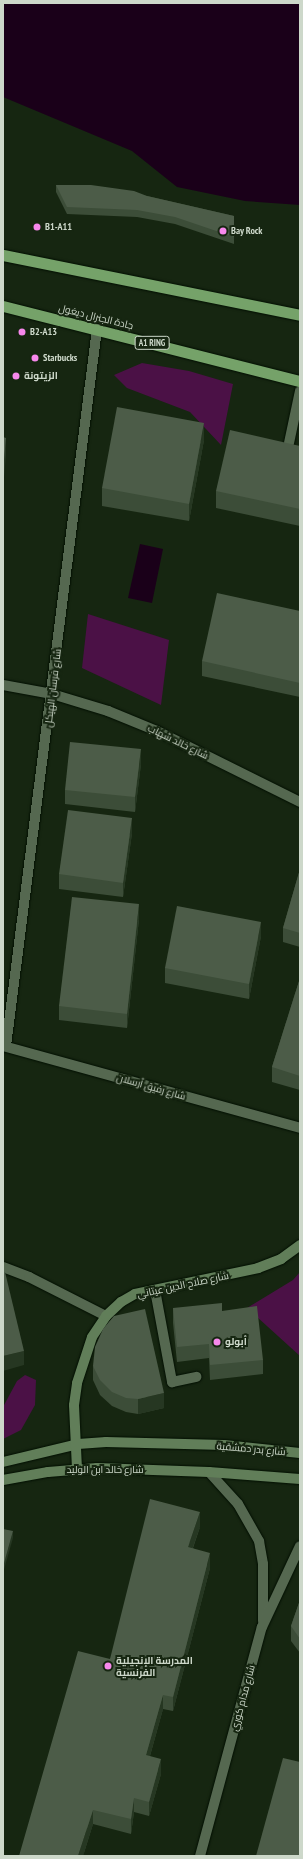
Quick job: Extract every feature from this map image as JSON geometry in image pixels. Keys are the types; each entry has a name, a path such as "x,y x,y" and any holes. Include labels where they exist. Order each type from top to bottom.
{"highway":[{"path":"3,255 300,315"},
{"name":"جادة الجنرال ديغول","path":"3,306 300,381"}],"main road":[{"name":"شارع صلاح الدين عيتاني","path":"77,1469 78,1444 74,1404 77,1383 92,1337 106,1316 121,1302 136,1294 258,1268 282,1259 300,1245"},
{"name":"شارع بدر دمشقية","path":"78,1444 106,1442 202,1444 300,1453"},
{"path":"3,1462 78,1444"},
{"name":"شارع خالد ابن الوليد","path":"3,1480 77,1469 209,1472"},
{"path":"209,1472 300,1479"}],"street":[{"name":"شارع فرسان الهيكل","path":"4,1046 52,694 97,329"},
{"path":"289,443 300,391"},
{"name":"شارع خالد شهاب","path":"3,685 52,694 108,711 157,731 300,802"},
{"name":"شارع رفيق أرسلان","path":"4,1046 300,1128"},
{"path":"3,1267 29,1277 106,1316"},
{"path":"155,1290 172,1382 196,1377"},
{"path":"209,1472 238,1504 259,1542 264,1588 262,1627"},
{"name":"شارع مدام كوري","path":"200,1856 262,1627 300,1546"}],"shaded area":[{"path":"3,3 300,3 300,205 245,201 177,187 132,151 3,97"},
{"path":"142,363 189,371 233,384 221,445 190,412 127,388 114,375"},
{"path":"140,544 163,549 152,603 128,598"},
{"path":"88,614 169,640 161,705 82,668"},
{"path":"300,1272 300,1356 247,1308 293,1280"},
{"path":"25,1375 36,1380 35,1405 21,1430 3,1439 3,1407 17,1381"}],"building":[{"path":"56,185 91,185 134,191 147,196 234,216 234,237 175,217 137,210 67,207"},
{"path":"117,407 204,423 189,504 102,488"},
{"path":"230,430 300,446 300,509 216,491"},
{"path":"3,437 6,438 3,472"},
{"path":"217,593 300,611 300,683 202,661"},
{"path":"70,742 141,749 135,797 65,790"},
{"path":"68,810 132,818 123,883 59,874"},
{"path":"300,869 300,933 283,928"},
{"path":"72,897 139,904 127,1014 59,1006"},
{"path":"177,906 261,922 249,984 165,968"},
{"path":"300,978 300,1076 272,1067"},
{"path":"5,1272 24,1351 3,1356 3,1273"},
{"name":"أبولو","path":"222,1303 222,1311 257,1306 263,1360 210,1365 209,1344 177,1347 173,1308"},
{"path":"145,1309 164,1393 138,1399 126,1398 112,1392 100,1380 93,1366 95,1347 103,1329 114,1316"},
{"name":"المدرسة الإنجيلية الفرنسية","path":"150,1499 200,1512 188,1547 210,1553 173,1697 163,1695 146,1755 161,1759 149,1802 134,1798 131,1819 93,1810 78,1856 19,1856 78,1651 110,1659"},
{"path":"3,1529 13,1531 3,1567"},
{"path":"300,1600 300,1639 291,1626"},
{"path":"283,1758 300,1762 300,1856 256,1856"}],"place":[{"name":"B1-A11","path":"37,227"},
{"name":"Bay Rock","path":"223,231"},
{"name":"B2-A13","path":"22,332"},
{"name":"Starbucks","path":"35,358"},
{"name":"الزيتونة","path":"16,376"},
{"name":"أبولو","path":"217,1342"},
{"name":"المدرسة الإنجيلية الفرنسية","path":"108,1666"}]}
